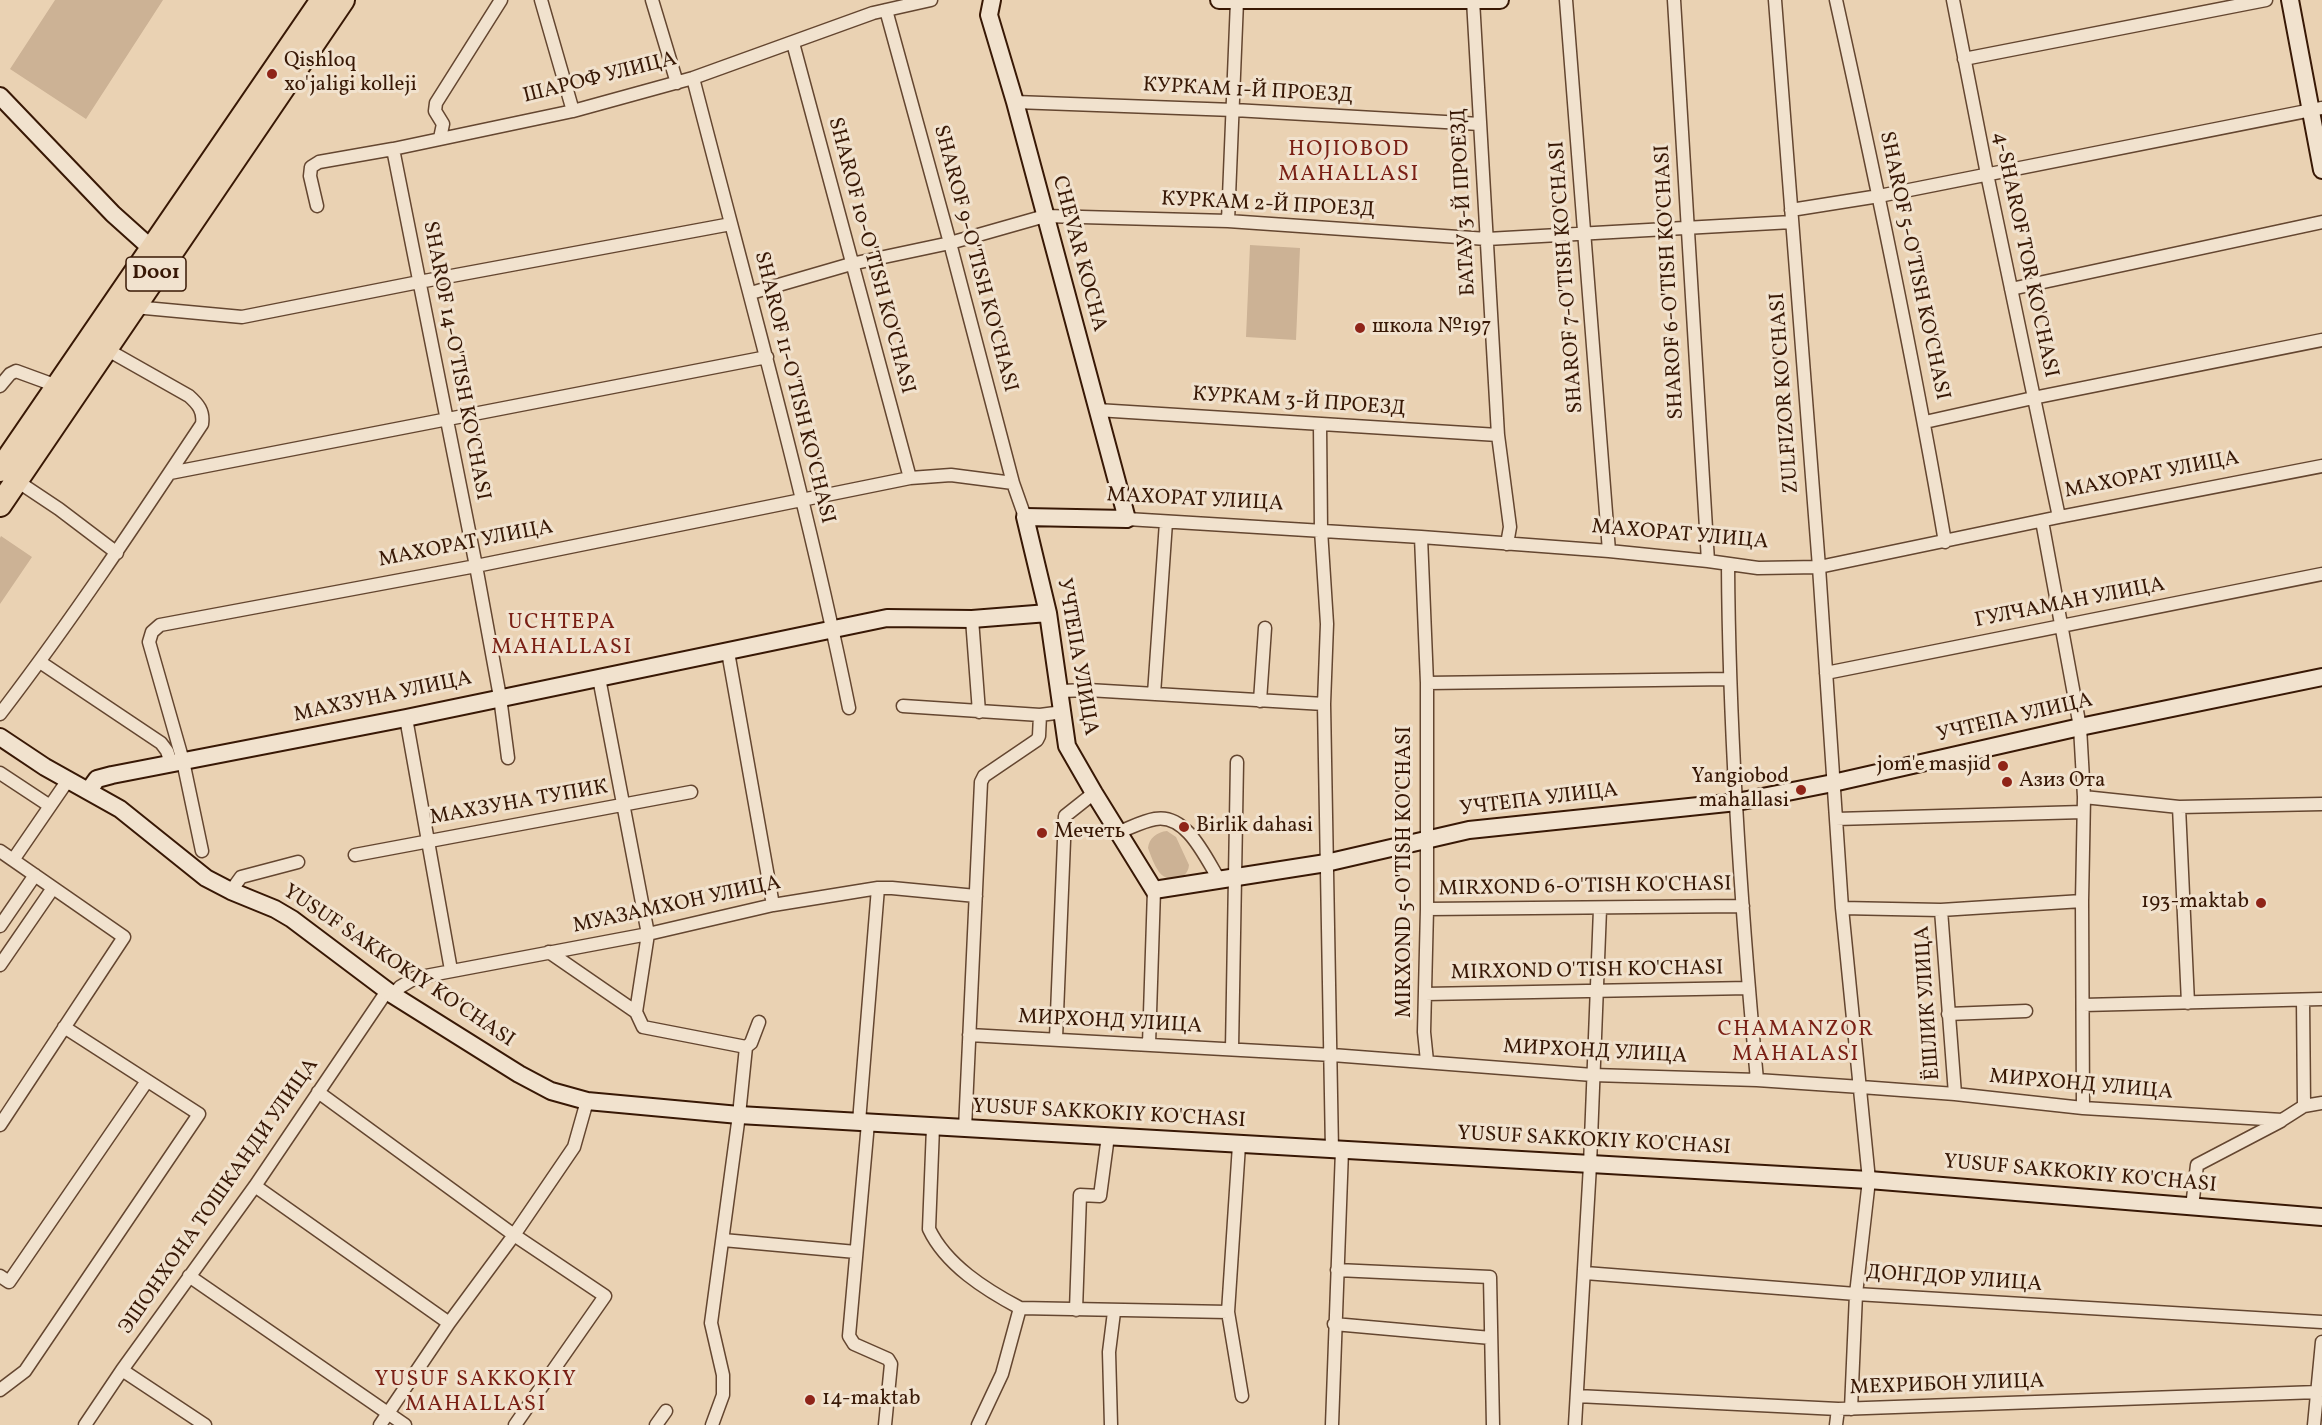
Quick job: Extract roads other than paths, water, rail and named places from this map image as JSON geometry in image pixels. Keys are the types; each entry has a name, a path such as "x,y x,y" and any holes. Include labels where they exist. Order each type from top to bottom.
{"highway":[{"name":"D001","path":"0,505 7,463 65,392 106,349 134,308 197,199 322,0"},
{"name":"D001","path":"65,392 152,249 197,199 342,0"}],"street":[{"path":"440,138 442,121 435,111 436,103 501,0"},
{"path":"541,0 573,111"},
{"path":"651,0 677,83"},
{"name":"SHAROF 9-O'TISH KO'CHASI","path":"869,0 879,11 950,243 1013,483 1025,518"},
{"name":"ШАРОФ УЛИЦА","path":"317,206 310,176 311,167 319,162 393,149 573,111 693,78 879,11 931,0"},
{"name":"CHEVAR KOCHA","path":"992,0 989,15 1015,102 1127,519"},
{"path":"1219,0 1500,0"},
{"name":"БАТАУ 3-Й ПРОЕЗД","path":"1473,0 1498,435 1510,528 1508,544"},
{"name":"SHAROF 7-O'TISH KO'CHASI","path":"1566,0 1609,551"},
{"name":"SHAROF 6-O'TISH KO'CHASI","path":"1674,0 1708,561"},
{"name":"ZULFIZOR KO'CHASI","path":"1775,0 1819,567 1842,908 1869,1180 1856,1294 1851,1409"},
{"name":"SHAROF 5-O'TISH KO'CHASI","path":"1836,0 1880,196 1925,422 1945,542"},
{"name":"4-SHAROF TOR KO'CHASI","path":"1953,0 2059,517"},
{"path":"1964,59 2266,0"},
{"path":"2290,0 2317,109 2322,170"},
{"path":"1228,221 1237,1"},
{"name":"SHAROF 10-O'TISH KO'CHASI","path":"793,43 909,478"},
{"name":"SHAROF 11-O'TISH KO'CHASI","path":"693,78 767,357 833,630 849,708"},
{"path":"0,96 113,214 152,249"},
{"name":"КУРКАМ 1-Й ПРОЕЗД","path":"1015,102 1234,110 1480,124"},
{"name":"КУРКАМ 2-Й ПРОЕЗД","path":"751,293 851,264 950,243 1045,216 1228,221 1487,239 1687,227 1792,216 1987,174 2317,109"},
{"name":"SHAROF 14-O'TISH KO'CHASI","path":"393,149 476,566 500,697 508,758"},
{"path":"2011,289 2322,222"},
{"path":"134,308 242,317 731,224"},
{"path":"1925,422 2322,340"},
{"path":"0,714 117,553 202,424 203,416 198,404 189,396 106,349"},
{"path":"170,473 767,357"},
{"path":"0,386 10,374 16,371 65,392"},
{"name":"КУРКАМ 3-Й ПРОЕЗД","path":"1097,410 1498,435"},
{"path":"1320,425 1321,530 1327,624 1324,704 1326,863 1337,1150 1337,1270 1332,1425"},
{"path":"7,463 60,509 117,553"},
{"name":"МАХОРАТ УЛИЦА","path":"1025,518 1127,519 1321,530 1609,551 1758,568 1819,567 2322,466"},
{"name":"МАХОРАТ УЛИЦА","path":"202,851 177,762 149,642 152,632 160,625 476,566 909,478 951,475 1013,483"},
{"name":"УЧТЕПА УЛИЦА","path":"1025,518 1048,613 1068,746 1154,890 1326,863 1469,830 1737,802 2322,677"},
{"path":"2042,521 2080,727 2084,797 2082,901 2084,1108"},
{"path":"1154,694 1166,522"},
{"name":"MIRXOND 5-O'TISH KO'CHASI","path":"1421,537 1426,683 1427,909 1424,1032 1427,1061"},
{"path":"1728,564 1729,679 1743,906 1757,1080"},
{"name":"ГУЛЧАМАН УЛИЦА","path":"1826,673 2322,574"},
{"name":"МАХЗУНА УЛИЦА","path":"89,790 97,779 406,718 887,618 972,618 1048,613"},
{"path":"972,618 979,712"},
{"path":"1260,701 1265,628"},
{"path":"728,652 772,905"},
{"path":"40,662 161,743 177,762"},
{"path":"599,678 625,804 648,934 636,1012"},
{"path":"1426,683 1729,679"},
{"path":"1061,691 1088,690 1324,704"},
{"path":"903,706 1040,715 1063,712"},
{"path":"965,1129 981,782 984,776 1037,740 1040,715"},
{"path":"406,718 451,970"},
{"name":"YUSUF SAKKOKIY KO'CHASI","path":"0,737 68,780 125,812 202,875 231,891 284,913 390,993 527,1079 551,1091 587,1101 739,1115 864,1123 1869,1180 2322,1217"},
{"path":"1232,1049 1228,880 1237,762"},
{"path":"0,773 50,806"},
{"path":"13,860 68,780"},
{"name":"МАХЗУНА ТУПИК","path":"355,855 691,792"},
{"path":"1056,1038 1065,816 1094,793"},
{"path":"2084,797 2180,807 2322,804"},
{"path":"2180,807 2188,1003"},
{"path":"1836,819 2083,812"},
{"path":"1119,832 1155,819 1174,821 1184,827 1228,880"},
{"path":"0,851 124,937 0,1125"},
{"path":"231,891 241,877 298,862"},
{"path":"0,926 35,875"},
{"path":"0,965 53,888"},
{"path":"878,888 849,1336 854,1344 888,1359 891,1364 885,1425"},
{"name":"МУАЗАМХОН УЛИЦА","path":"390,993 415,978 648,934 772,905 878,888 976,896"},
{"path":"1149,1044 1154,890"},
{"path":"1842,908 1941,910 2082,901"},
{"name":"MIRXOND 6-O'TISH KO'CHASI","path":"1427,909 1743,906"},
{"path":"1575,1425 1585,1273 1600,909"},
{"name":"ЁШЛИК УЛИЦА","path":"1941,910 1955,1094"},
{"path":"549,952 636,1012 643,1027 746,1047 752,1043 759,1022"},
{"name":"MIRXOND O'TISH KO'CHASI","path":"1425,994 1749,988"},
{"name":"ЭШОНХОНА ТОШКАНДИ УЛИЦА","path":"85,1425 390,993"},
{"path":"2082,1005 2322,999"},
{"path":"2303,1000 2304,1106"},
{"path":"1948,1014 2026,1011"},
{"path":"0,1390 25,1371 199,1114 64,1027"},
{"name":"МИРХОНД УЛИЦА","path":"969,1035 1056,1038 1427,1061 1593,1075 1757,1080 1955,1094 2084,1108 2282,1120"},
{"path":"712,1425 723,1395 723,1375 711,1323 746,1047"},
{"path":"0,1276 9,1282 147,1081"},
{"path":"318,1092 514,1235 605,1296 515,1425"},
{"path":"380,1425 448,1323 514,1235 574,1147 587,1101"},
{"path":"2192,1207 2197,1165 2304,1106 2322,1103"},
{"path":"933,1127 930,1229 935,1241 965,1272 1000,1297 1020,1308 1114,1312 1228,1312"},
{"path":"1076,1310 1080,1195 1100,1196 1108,1136"},
{"path":"1239,1145 1228,1312 1242,1396"},
{"path":"255,1186 448,1323"},
{"path":"723,1240 856,1252"},
{"path":"1337,1270 1490,1277 1492,1425"},
{"name":"ДОНГДОР УЛИЦА","path":"1585,1273 1856,1294 2322,1322"},
{"path":"189,1276 405,1425"},
{"path":"978,1425 1002,1374 1020,1308"},
{"path":"1111,1425 1109,1352 1114,1312"},
{"path":"1334,1324 1491,1338"},
{"path":"2314,1425 2322,1342"},
{"path":"122,1370 205,1425"},
{"name":"МЕХРИБОН УЛИЦА","path":"1577,1396 1851,1409 2318,1392"},
{"path":"1836,1425 1838,1409"},
{"path":"656,1425 666,1411"}],"place":[{"name":"Qishloq xo'jaligi kolleji","path":"272,74"},
{"name":"школа №197","path":"1360,328"},
{"name":"jom'e masjid","path":"2003,766"},
{"name":"Азиз Ота","path":"2007,782"},
{"name":"Yangiobod mahallasi","path":"1801,790"},
{"name":"Birlik dahasi","path":"1184,827"},
{"name":"Мечеть","path":"1042,833"},
{"name":"193-maktab","path":"2261,903"},
{"name":"14-maktab","path":"810,1400"}],"district":[{"name":"HOJIOBOD MAHALLASI","path":"1349,164"},
{"name":"UCHTEPA MAHALLASI","path":"562,636"},
{"name":"CHAMANZOR MAHALASI","path":"1796,1044"},
{"name":"YUSUF SAKKOKIY MAHALLASI","path":"476,1394"}]}
